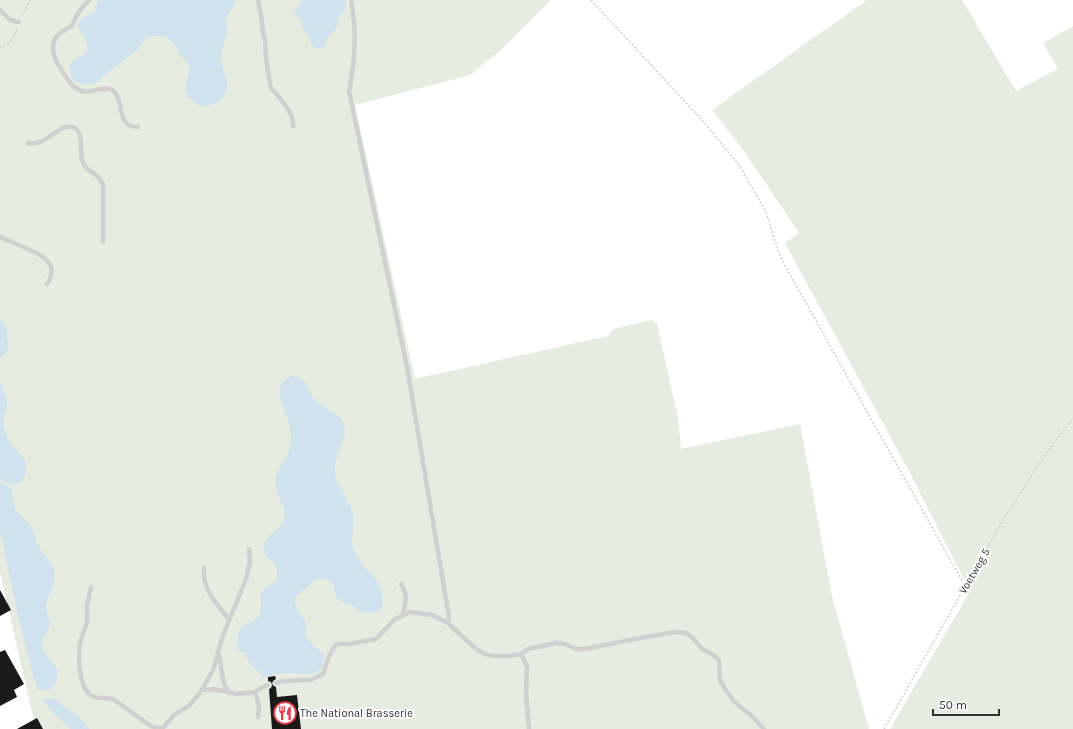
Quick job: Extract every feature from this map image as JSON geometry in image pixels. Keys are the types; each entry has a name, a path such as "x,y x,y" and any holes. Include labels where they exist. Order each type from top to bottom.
{"lane":[{"path":"89,0 78,13 70,27 58,35 53,44 52,51 59,67 70,84 83,91 105,89 112,90 117,97 126,122 130,126 138,127"},
{"path":"258,0 263,34 265,38 266,57 271,88 287,107 293,119 294,126"},
{"path":"351,0 354,16 354,68 349,92 408,367 449,617 448,623"},
{"path":"0,10 10,20 19,22"},
{"path":"28,143 34,144 40,142 66,126 77,130 81,137 80,154 83,165 98,176 103,184 103,242"},
{"path":"0,236 34,251 47,261 52,271 50,280 47,284"},
{"path":"91,587 87,606 87,622 80,643 82,680 85,689 90,695 113,699 151,726 162,729 174,715 190,705 202,690 213,670 222,638 246,579 250,562 249,549"},
{"path":"204,568 203,576 205,584 212,599 229,619"},
{"path":"401,584 406,597 403,615"},
{"path":"276,683 283,681 311,680 323,674 329,656 336,644 350,644 376,639 395,619 410,612 432,616 448,623 464,639 484,654 493,656 521,654 528,649 557,643 565,644 576,649 585,649 674,632 683,632 690,635 702,649 718,658 720,680 725,689 734,702 751,714 764,729"},
{"path":"218,653 224,685 229,692"},
{"path":"521,654 527,666 526,693 529,729"},
{"path":"202,690 214,689 242,694 255,692 268,685"},
{"path":"255,692 259,706 258,717"}],"path":[{"path":"591,0 702,120 739,165 766,212 784,264 965,586"},
{"name":"Voetweg 5","path":"884,729 1003,520 1046,453 1073,418"}],"shaded area":[{"path":"0,0 551,0 501,50 470,75 355,105 415,379 608,336 613,329 652,320 657,324 678,418 681,449 800,424 832,596 869,729 36,729 0,573"},
{"path":"867,0 962,0 1016,91 1058,69 1043,43 1073,26 1073,729 890,729 970,591 910,473 785,243 799,233 739,144 712,110"}],"water":[{"path":"99,0 236,0 234,6 226,17 228,31 222,49 221,59 227,82 227,89 221,100 208,106 201,106 189,98 186,91 186,82 189,71 188,63 180,55 172,42 167,38 160,36 152,36 145,39 138,49 97,82 86,84 74,81 69,67 74,60 85,53 87,49 87,43 79,25 80,21 94,12"},
{"path":"302,0 346,0 345,9 339,18 336,29 327,38 326,47 319,48 312,46 299,18 294,13"},
{"path":"0,320 5,324 8,331 8,349 0,358"},
{"path":"291,376 302,379 317,402 335,413 343,422 345,429 343,441 336,460 336,477 353,514 353,548 363,566 377,581 383,598 380,611 364,613 338,599 330,580 319,579 315,581 297,595 295,604 303,616 306,624 306,634 308,639 324,654 321,669 313,674 283,673 262,678 258,671 249,662 245,653 238,651 237,644 238,636 242,627 256,620 260,614 261,595 263,589 277,580 276,566 265,554 264,546 268,538 281,525 284,516 283,506 275,486 275,481 276,475 288,453 291,442 290,427 282,407 280,393 281,386 284,381"},
{"path":"0,381 7,398 7,407 4,420 6,433 11,443 23,457 26,466 24,478 19,483 15,484 0,479"},
{"path":"0,482 12,488 15,509 30,525 38,545 52,564 54,570 55,581 46,606 49,627 43,639 43,647 45,652 54,663 57,672 55,685 49,690 37,690 22,633 0,533"},
{"path":"53,698 78,716 89,729 71,729 54,714 43,700"}],"building":[{"path":"0,590 11,610 0,616"},
{"path":"5,650 24,684 14,690 17,697 0,706 0,652"},
{"name":"The National Brasserie","path":"275,676 276,679 272,684 276,687 277,697 297,695 301,729 272,729 269,689 272,685 271,682 268,681 268,677"},
{"path":"37,718 43,729 17,729"}],"place":[{"name":"The National Brasserie","path":"285,713"}]}
